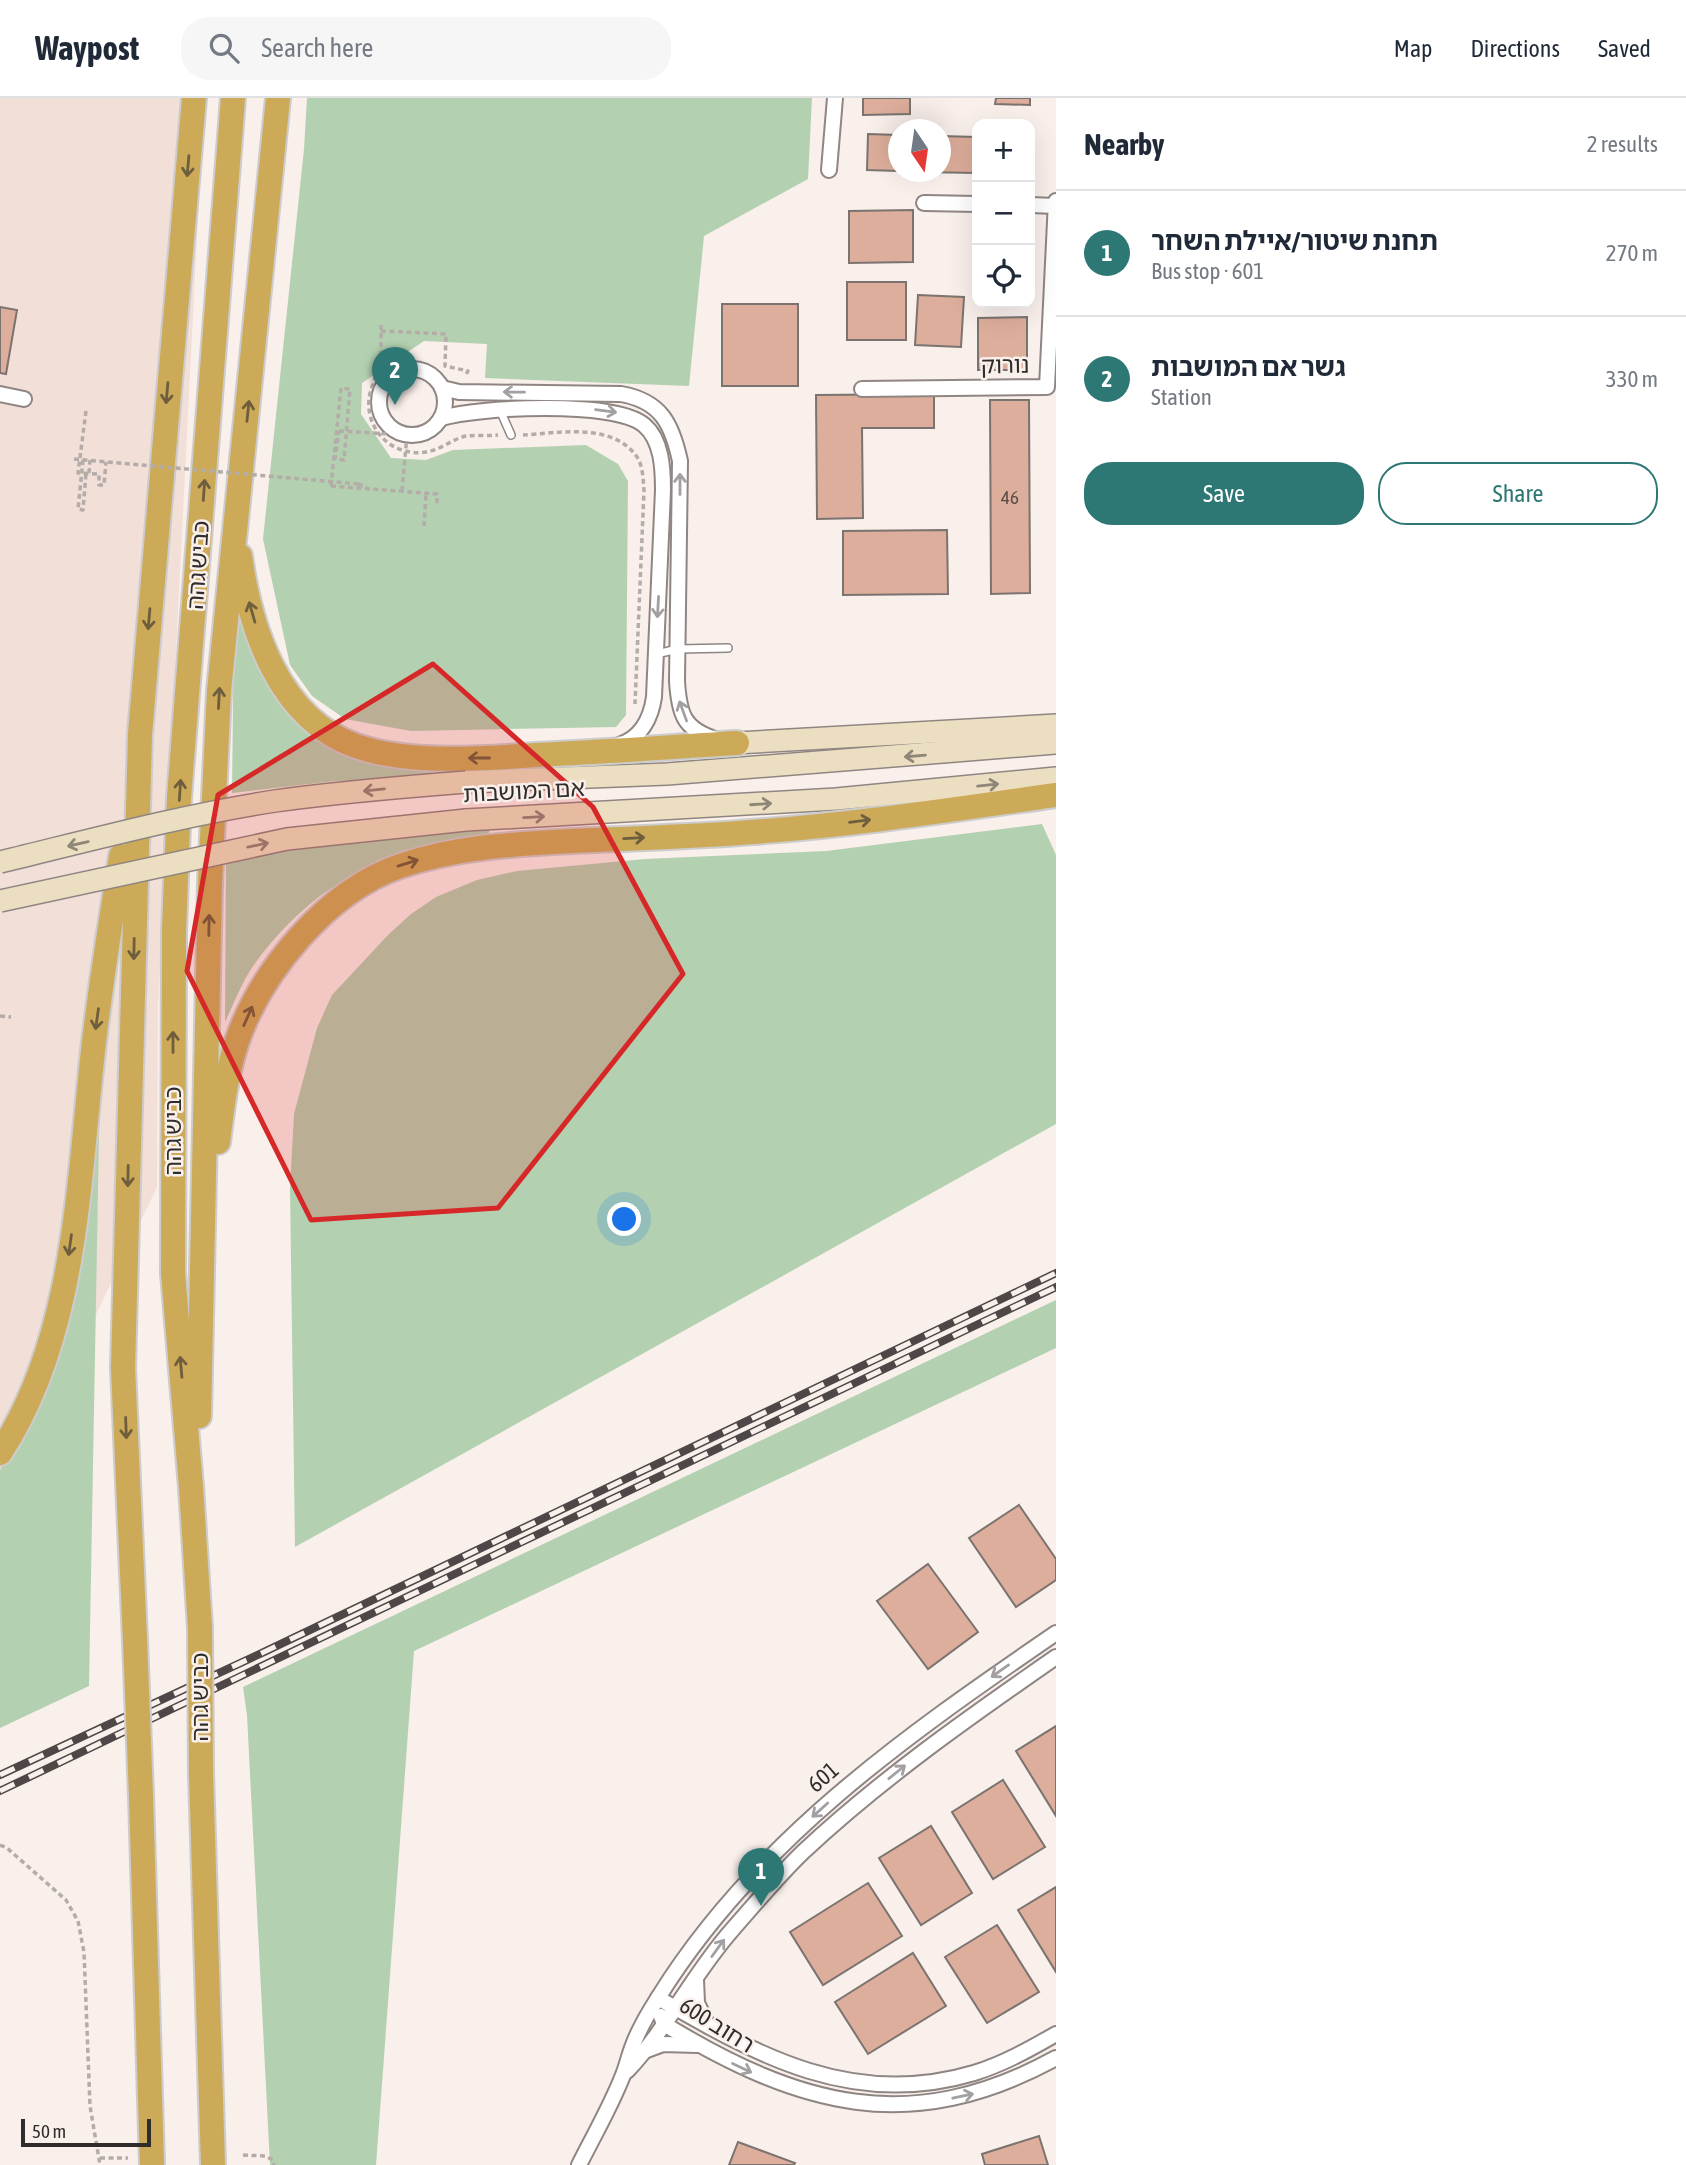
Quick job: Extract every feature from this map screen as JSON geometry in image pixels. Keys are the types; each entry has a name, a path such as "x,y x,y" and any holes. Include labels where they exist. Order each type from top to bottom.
{"highway":[{"name":"כביש גהה","path":"152,2165 141,1796 123,1368 139,734 194,98"},
{"name":"כביש גהה","path":"214,2165 201,1773 200,1628 173,1273 174,931 179,798 233,98"},
{"path":"196,1557 212,841 219,691 278,98"},
{"path":"236,528 248,599 274,673 288,695 311,718 330,733 355,746 435,758 499,758 737,743"},
{"path":"0,1452 36,1383 54,1325 68,1265 96,1024 139,734"},
{"path":"201,1275 224,1090 237,1042 254,1004 295,942 319,917 350,892 382,874 419,860 494,845 751,832 1056,795"}],"main road":[{"path":"737,743 1056,725"},
{"name":"אם המושבות","path":"0,862 152,826 272,802 348,792 466,782 681,773 1056,743"},
{"name":"אם המושבות","path":"0,901 287,839 466,820 836,799 1056,778"}],"street":[{"path":"829,170 835,98"},
{"path":"924,203 972,204"},
{"path":"1035,205 1056,204"},
{"name":"נורוק","path":"862,390 1046,387 1056,204"},
{"path":"441,418 445,398 442,388 428,373 418,370 397,373 389,379 379,397 379,407 388,426 407,435 427,432 441,418 461,412 500,409 594,410 619,413 634,418 653,435 663,466 663,490 651,715 635,737 624,744 596,752"},
{"path":"442,388 459,392 621,394 638,397 651,404 664,417 672,430 680,461 678,693 684,719 691,727 702,734 737,743"},
{"path":"0,394 24,399"},
{"name":"601","path":"624,2074 634,2042 658,1998 713,1920 787,1839 905,1739 1056,1633"},
{"name":"601","path":"624,2074 647,2050 729,1933 801,1854 858,1803 928,1748 1056,1657"},
{"path":"696,1980 697,2003 709,2027"},
{"name":"רחוב 600","path":"658,1998 756,2052 819,2075 853,2082 935,2081 974,2073 1015,2057 1056,2034"},
{"name":"רחוב 600","path":"658,1998 659,2013 664,2024 747,2071 814,2095 851,2102 938,2102 981,2092 1024,2076 1056,2058"},
{"path":"647,2050 663,2044 699,2045"},
{"path":"579,2165 624,2074"}],"lane":[{"path":"500,409 511,435"},
{"path":"656,654 678,649 728,648"}],"path":[{"path":"381,325 380,364 369,398 372,419 385,442 405,453 438,450 465,436 595,432 621,442 637,457 642,468 644,489 635,717 642,728"},
{"path":"381,331 446,334 445,366 468,371 459,392"},
{"path":"331,485 341,388 349,389 344,460 335,459 339,431 378,433 407,435 402,491"},
{"path":"86,411 78,473 99,474 99,485 104,485 106,462"},
{"path":"461,412 465,436"},
{"path":"74,459 438,494 437,504"},
{"path":"83,460 78,509 83,510 90,460"},
{"path":"331,485 358,484 372,489"},
{"path":"424,526 426,493"},
{"path":"0,1016 11,1017"},
{"path":"0,1845 7,1848 66,1900 78,1921 84,1952 90,2106 100,2165"},
{"path":"243,2155 265,2155 273,2160 274,2165"},
{"path":"100,2158 128,2158"}],"highlighted area":[{"path":"433,664 593,807 683,974 498,1208 311,1220 187,971 218,795"}],"shaded area":[{"path":"0,98 204,98 158,1005 157,1187 69,1371 0,1499"}],"green space":[{"path":"307,98 812,98 808,179 704,236 689,386 485,378 487,344 424,341 362,383 361,414 391,458 426,460 453,450 586,445 618,464 628,481 626,715 616,727 411,731 345,719 312,696 290,665 263,539"},
{"path":"234,616 248,620 290,713 433,761 432,778 335,781 232,793"},
{"path":"1042,824 1056,855 1056,1124 295,1547 290,1188 294,1114 317,1028 332,995 388,935 411,914 436,897 477,880 517,871 645,859 826,851"},
{"path":"492,826 485,841 384,863 364,870 327,891 293,920 263,952 247,975 225,1022 226,859 283,848"},
{"path":"89,1132 99,1134 89,1686 0,1728 0,1470 30,1420"},
{"path":"1056,1300 1056,1348 414,1651 376,2165 270,2165 247,1715 243,1687"}],"building":[{"path":"863,98 910,98 910,114 863,115"},
{"path":"996,98 1030,98 1030,105 995,104"},
{"path":"868,134 888,135 888,171 867,170"},
{"path":"951,136 972,137 972,173 951,173"},
{"path":"913,210 913,262 849,263 849,211"},
{"path":"847,282 906,282 906,340 847,340"},
{"path":"918,295 964,297 961,347 915,345"},
{"path":"722,304 798,304 798,386 722,386"},
{"path":"0,307 17,310 6,374 0,373"},
{"path":"1027,317 1027,370 978,370 978,318"},
{"path":"934,394 934,428 862,428 863,518 817,519 816,395"},
{"path":"990,400 1029,400 1030,593 991,594"},
{"path":"947,530 948,594 843,595 843,531"},
{"path":"1019,1505 1056,1559 1056,1580 1016,1607 969,1538"},
{"path":"928,1564 978,1632 928,1669 877,1601"},
{"path":"1056,1726 1056,1816 1016,1751"},
{"path":"1003,1780 1045,1847 993,1879 952,1812"},
{"path":"931,1826 972,1893 921,1925 879,1858"},
{"path":"868,1883 902,1936 823,1985 790,1932"},
{"path":"1056,1887 1056,1972 1018,1910"},
{"path":"997,1925 1039,1992 987,2023 945,1957"},
{"path":"913,1953 946,2006 868,2054 835,2002"},
{"path":"1039,2136 1048,2165 985,2165 982,2154"},
{"path":"738,2142 795,2163 729,2165"}],"railway":[{"path":"0,1775 264,1652 1056,1273"},
{"path":"0,1791 1056,1287"}],"place":[{"name":"גשר אם המושבות","path":"395,405"},
{"name":"תחנת שיטור/איילת השחר","path":"761,1906"}]}
